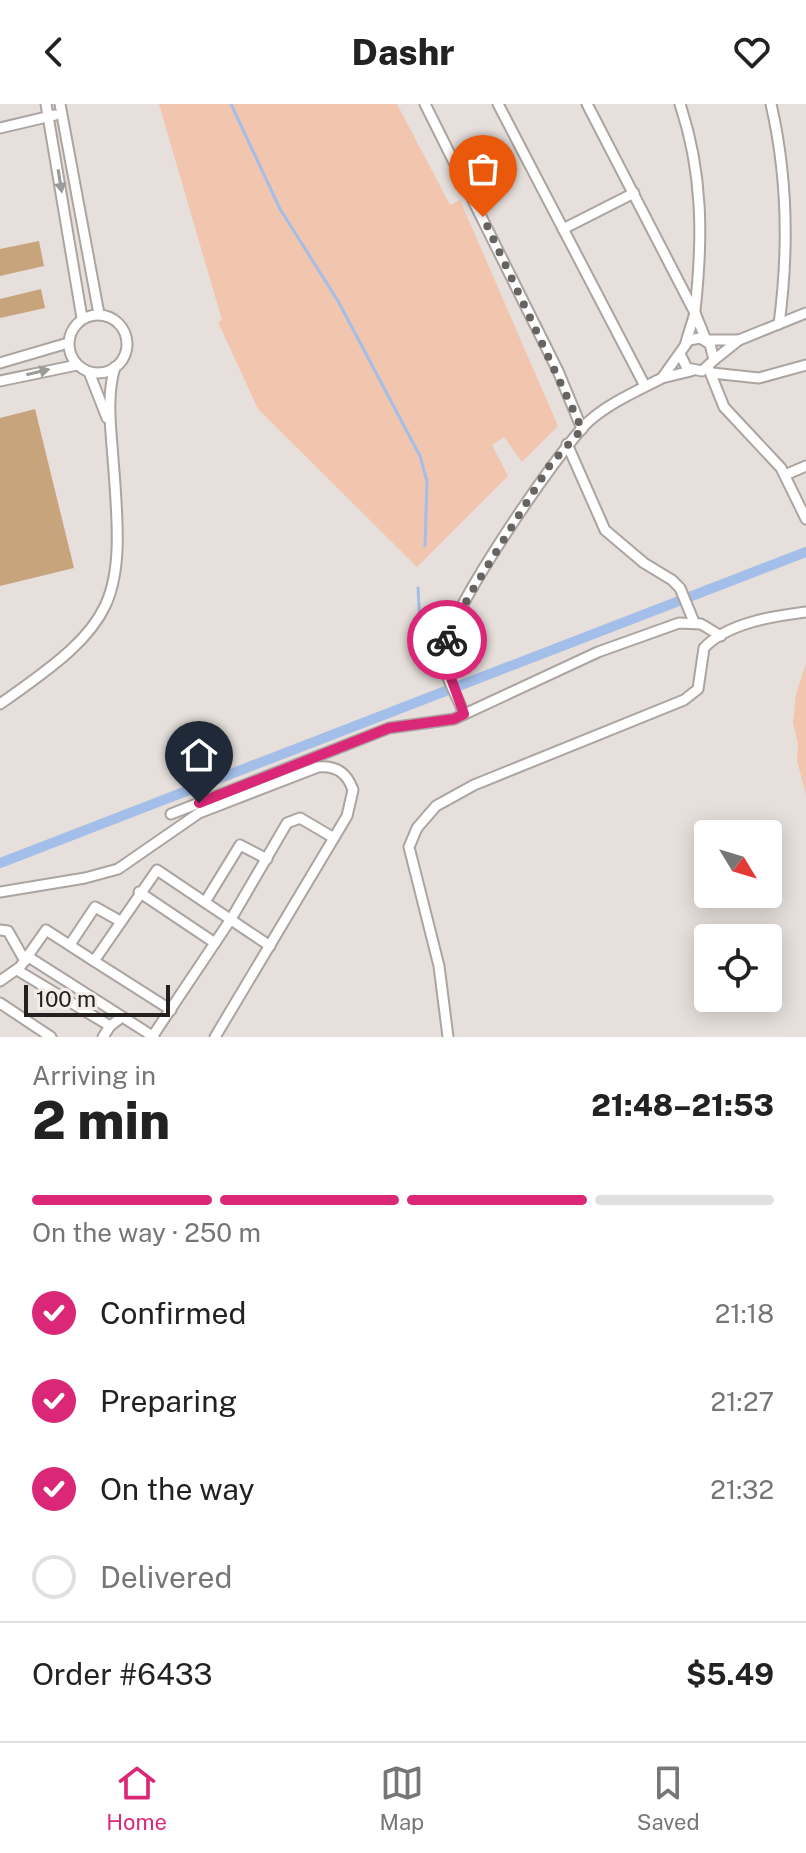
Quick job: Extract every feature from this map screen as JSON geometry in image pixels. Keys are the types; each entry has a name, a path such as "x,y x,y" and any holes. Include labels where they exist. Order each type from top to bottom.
{"street":[{"path":"46,104 82,318"},
{"path":"425,104 551,357 582,429"},
{"path":"498,104 645,386"},
{"path":"587,104 713,349 711,367 724,407 785,475 806,519"},
{"path":"662,378 680,354 695,313 701,214 697,169 680,104"},
{"path":"771,104 787,215 779,324"},
{"path":"0,128 49,116 61,109 99,314"},
{"path":"563,229 634,193"},
{"path":"686,342 694,338 739,340 806,313"},
{"path":"99,314 119,323 126,333 126,353 115,367 102,373 89,372 77,365 68,343 74,326 82,318 99,314"},
{"path":"711,367 739,340"},
{"path":"0,363 68,343"},
{"path":"680,354 683,364 691,371"},
{"path":"0,381 77,365"},
{"path":"463,710 443,656 448,634 499,546 567,444 607,408 662,378 711,367 759,378 806,365"},
{"path":"0,704 79,645 92,630 110,597 119,549 110,399 115,367"},
{"path":"89,372 111,433"},
{"path":"567,444 605,530 623,548 680,588 692,618 721,636"},
{"path":"785,475 806,466"},
{"path":"448,1037 439,966 411,858 410,842 417,828 436,806 474,785 684,700 698,689 704,648 721,636 757,622 806,612"},
{"path":"171,814 389,728 454,719 463,710 598,652 692,618"},
{"path":"0,892 85,878 118,869 199,813 318,767 332,767 343,772 353,790 347,816 215,1037"},
{"path":"0,930 8,931 26,959 153,1037 231,919 287,823 296,817 334,838"},
{"path":"205,902 240,845 267,859"},
{"path":"94,961 157,870 270,946"},
{"path":"139,892 215,943"},
{"path":"71,943 95,907 120,921"},
{"path":"0,981 17,970 46,930 71,943 171,1010"},
{"path":"17,970 110,1026"},
{"path":"0,1003 51,1037"},
{"path":"103,1037 110,1026 122,1017"}],"shaded area":[{"path":"159,104 397,104 450,205 460,200 558,426 522,462 504,437 492,445 508,476 417,567 258,409 218,322 222,320"},
{"path":"806,663 806,794 797,761 798,744 793,723 796,694"}],"building":[{"path":"39,241 44,266 0,276 0,249"},
{"path":"41,289 45,308 0,318 0,299"},
{"path":"35,409 74,568 0,586 0,418"}],"waterway":[{"path":"231,104 280,209 338,301 420,456 427,481 425,546"},
{"path":"0,863 806,552"},
{"path":"418,588 422,660"}],"way so far":[{"path":"447,640 469,596 550,465 582,429 558,371 483,217"}],"route":[{"path":"199,803 389,728 411,722 454,719 464,714 443,656 447,640"}]}
